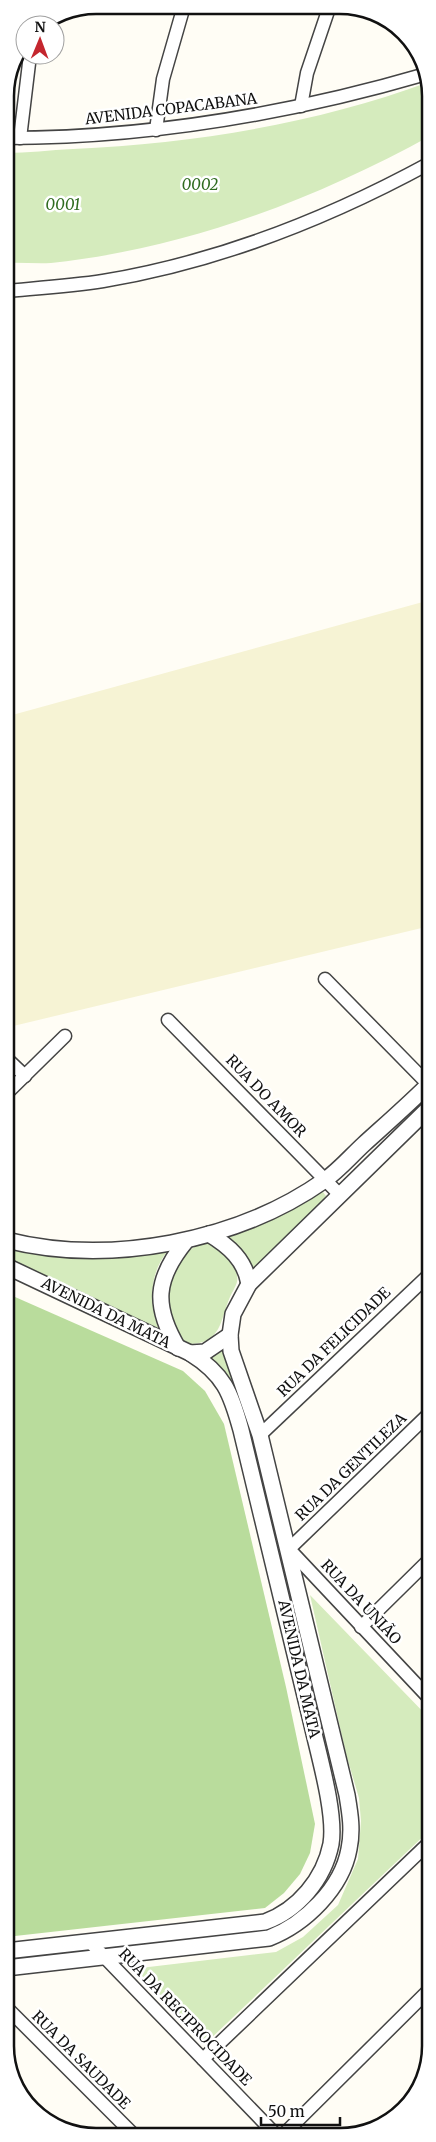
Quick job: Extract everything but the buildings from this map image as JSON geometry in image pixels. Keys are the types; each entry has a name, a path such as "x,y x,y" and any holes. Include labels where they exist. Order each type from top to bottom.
{"street":[{"path":"156,130 163,80 182,14"},
{"path":"302,106 307,73 327,14"},
{"path":"20,138 29,65"},
{"name":"AVENIDA COPACABANA","path":"14,138 84,136 211,123 302,106 420,76"},
{"path":"14,290 103,281 206,257 270,235 352,203 422,167"},
{"path":"325,978 422,1077"},
{"name":"RUA DO AMOR","path":"168,1020 340,1195"},
{"path":"14,1087 65,1036"},
{"path":"14,1064 25,1076"},
{"path":"14,1241 47,1247 86,1250 123,1249 186,1241 209,1234 260,1215 325,1180 422,1092"},
{"name":"AVENIDA DA MATA","path":"14,1967 270,1938 294,1927 315,1908 338,1877 345,1864 352,1822 347,1795 291,1547 260,1435 232,1358 230,1335 233,1314 249,1284 422,1114"},
{"path":"209,1234 225,1244 239,1258 247,1273 249,1284"},
{"path":"186,1241 166,1270 160,1295 163,1318 184,1351 205,1352 222,1343 230,1335"},
{"name":"AVENIDA DA MATA","path":"14,1270 184,1351 210,1367 222,1379 228,1390 241,1430 318,1754 331,1822 331,1843 325,1863 316,1880 292,1909 278,1917 251,1925 14,1950"},
{"name":"RUA DA FELICIDADE","path":"260,1435 422,1282"},
{"name":"RUA DA GENTILEZA","path":"291,1547 422,1421"},
{"name":"RUA DA UNIÃO","path":"291,1547 361,1627 422,1691"},
{"path":"361,1627 422,1567"},
{"path":"203,2059 422,1851"},
{"name":"RUA DA RECIPROCIDADE","path":"90,1942 269,2128"},
{"path":"290,2128 422,1997"},
{"name":"RUA DA SAUDADE","path":"14,2015 127,2128"}],"shaded area":[{"path":"422,602 422,928 14,1026 14,715"}],"green space":[{"path":"422,84 422,140 341,181 294,201 199,234 101,256 51,263 14,263 14,153 119,146 209,136 298,120 386,97"},
{"path":"323,1192 326,1196 320,1203 252,1269 243,1252 227,1237 271,1219"},
{"path":"206,1243 216,1247 225,1255 236,1270 237,1281 214,1335 208,1340 188,1344 178,1334 171,1320 170,1288 174,1272 182,1258 192,1248"},
{"path":"14,1251 66,1257 167,1252 161,1261 154,1279 152,1300 159,1330 14,1262"},
{"path":"14,1297 183,1371 205,1391 224,1424 286,1687 315,1824 310,1853 300,1874 284,1893 265,1908 14,1936"},
{"path":"224,1347 225,1359 238,1395 219,1366 209,1357"},
{"path":"310,1595 422,1711 422,1838 206,2043 132,1969 276,1952 303,1937 338,1905 358,1859 361,1821 359,1798 346,1754"}],"park label":[{"name":"0002","path":"200,185"},
{"name":"0001","path":"63,205"}]}
